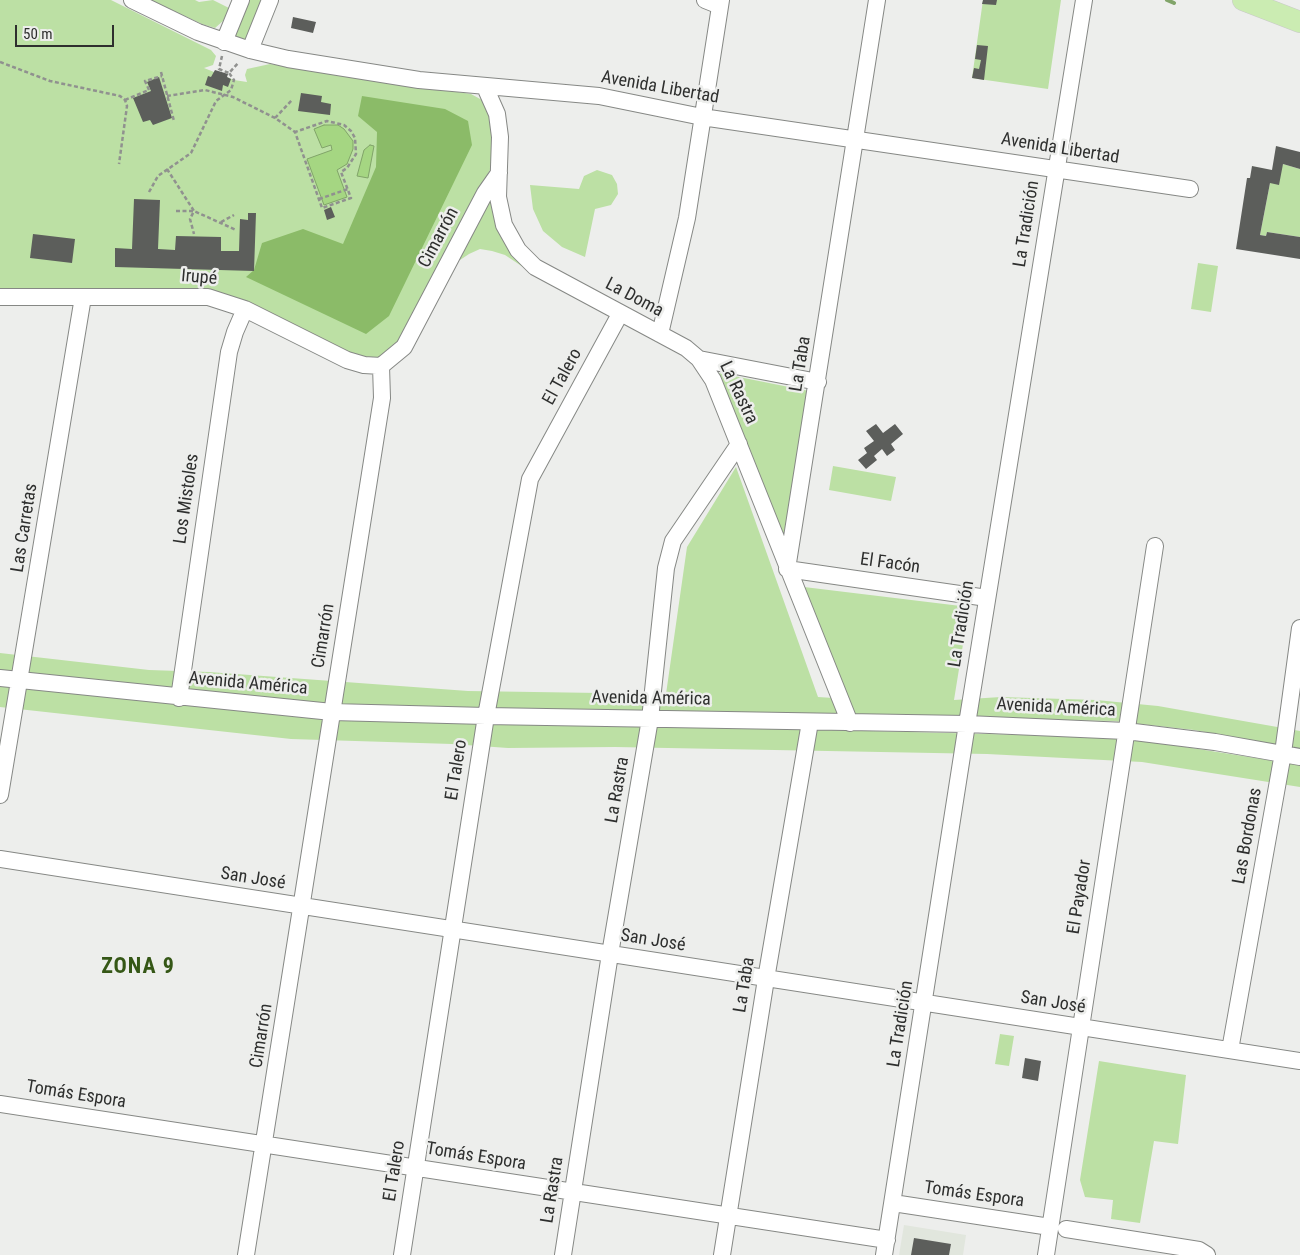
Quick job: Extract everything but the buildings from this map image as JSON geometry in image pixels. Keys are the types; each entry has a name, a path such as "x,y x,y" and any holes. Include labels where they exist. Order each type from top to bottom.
{"main road":[{"path":"1243,0 1300,22"}],"street":[{"name":"Avenida Libertad","path":"132,0 198,32 224,42 250,50 361,71 485,87 599,96 702,117 1190,189"},
{"path":"224,42 241,0"},
{"path":"250,50 270,0"},
{"name":"La Taba","path":"787,569 877,0"},
{"name":"La Tradición","path":"886,1248 967,724 1084,0"},
{"path":"660,334 687,218 702,117 715,2"},
{"path":"485,87 497,114 500,137 499,173"},
{"name":"La Doma","path":"499,173 498,197 504,225 518,250 535,267 686,348 699,359 818,382"},
{"name":"Cimarrón","path":"246,1255 303,907 382,398 380,366 404,347 485,193 499,173"},
{"name":"Irupé","path":"0,296 193,296 225,301 246,309 347,360 364,365 380,366"},
{"name":"Las Carretas","path":"0,795 83,296"},
{"name":"Los Mistoles","path":"179,698 229,352 234,332 246,309"},
{"name":"El Talero","path":"402,1255 486,716 530,479 620,314"},
{"name":"La Rastra","path":"563,1255 610,954 650,719 666,568 672,541 739,444 713,380 699,359"},
{"path":"739,444 787,569 850,723"},
{"name":"El Payador","path":"1046,1255 1058,1228 1080,1027 1155,546"},
{"name":"El Facón","path":"787,569 987,598"},
{"name":"Las Bordonas","path":"1230,1050 1283,753 1300,628"},
{"name":"Avenida América","path":"0,678 179,698 332,712 967,724 1126,731 1300,757"},
{"name":"La Taba","path":"722,1255 766,979 810,722"},
{"name":"San José","path":"0,860 1300,1061"},
{"name":"Tomás Espora","path":"0,1104 728,1216 886,1248"},
{"name":"Tomás Espora","path":"892,1203 1199,1250 1207,1255"}],"path":[{"path":"150,192 158,176 190,153 216,101 231,90 234,80 229,73 219,69 224,42"},
{"path":"229,73 250,50"},
{"path":"0,62 50,81 120,96 125,100 127,106 120,164"},
{"path":"160,72 174,121"},
{"path":"125,100 149,90 145,81 162,76"},
{"path":"167,96 205,90 225,95 274,118 295,132 322,208 351,198 341,172 347,168 356,154 355,138 350,131 344,125 327,121 295,132"},
{"path":"274,118 292,100"},
{"path":"167,169 194,211"},
{"path":"319,200 348,189"},
{"path":"176,211 194,211 236,230"},
{"path":"194,211 190,219 194,234"},
{"path":"221,222 234,215"}],"shaded area":[{"path":"0,0 111,0 211,50 216,56 213,65 204,68 234,80 247,82 245,75 247,69 270,64 471,94 482,100 491,113 493,164 401,340 379,359 363,360 241,300 0,290"},
{"path":"150,0 195,0 199,2 213,0 229,8 223,21 215,28"},
{"path":"241,0 270,0 250,50 224,42"},
{"path":"983,0 1061,0 1048,89 972,78"},
{"path":"362,96 445,109 468,121 472,145 389,316 366,334 246,277 254,270 262,243 303,229 343,244 376,167 377,132 358,116"},
{"path":"324,125 338,125 344,129 353,141 353,149 347,164 337,170 347,197 324,205 307,159 332,150 331,145 322,148 314,129"},
{"path":"370,145 374,146 368,178 357,176 364,150"},
{"path":"1283,164 1300,169 1300,237 1267,232 1266,236 1260,235 1270,183"},
{"path":"597,170 612,175 617,184 618,194 611,205 595,209 585,257 562,247 543,231 533,209 530,185 579,189 584,176"},
{"path":"491,192 532,273 505,255 492,251 480,249 460,260 457,257"},
{"path":"1198,263 1218,266 1211,312 1191,309"},
{"path":"719,373 809,391 783,539"},
{"path":"833,466 896,477 891,501 829,490"},
{"path":"736,467 818,697 849,699 804,587 969,607 954,700 1001,697 1096,700 1158,706 1300,731 1300,750 1194,730 1113,721 408,709 236,697 0,670 0,653 149,670 209,672 468,691 666,694 687,547"},
{"path":"0,685 637,725 1104,737 1141,740 1300,765 1300,787 1142,762 987,754 615,747 508,748 452,744 291,739 0,707"},
{"path":"1000,1034 1014,1036 1009,1066 995,1064"},
{"path":"1099,1061 1186,1075 1178,1144 1154,1141 1140,1223 1111,1219 1113,1200 1085,1197 1080,1180"},
{"path":"904,1225 966,1235 963,1255 899,1255"}],"waterway":[{"path":"1167,0 1174,3"}],"district":[{"name":"ZONA 9","path":"138,967"}]}
